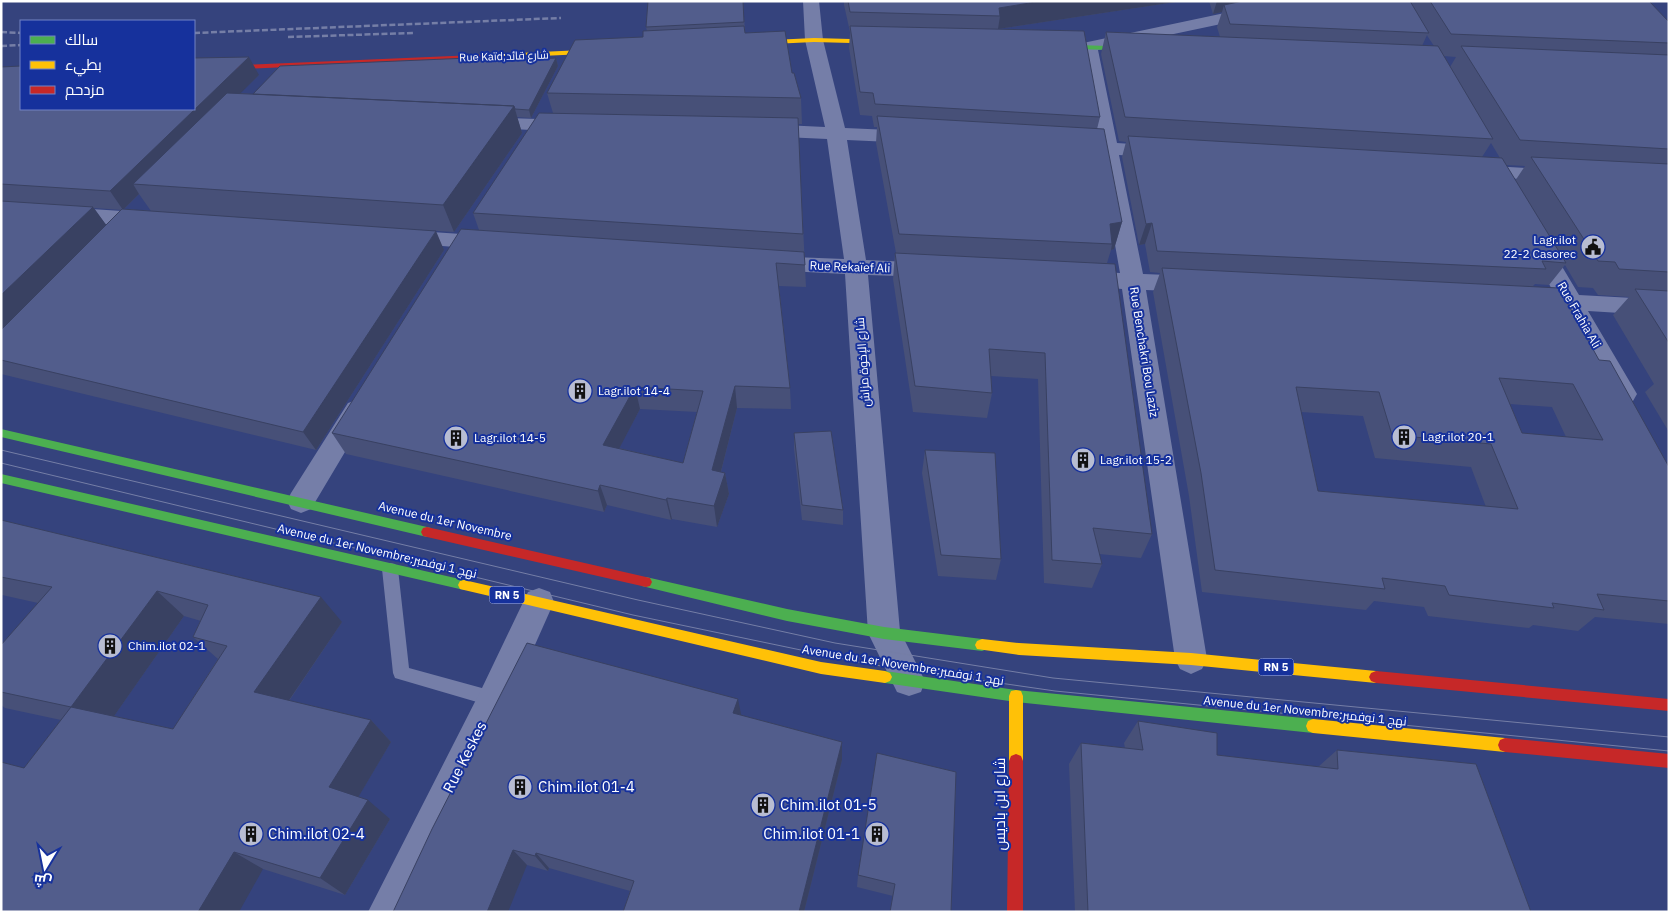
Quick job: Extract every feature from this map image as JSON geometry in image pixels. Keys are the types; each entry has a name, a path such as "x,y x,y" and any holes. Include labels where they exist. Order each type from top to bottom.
{"main road":[{"path":"734,44 814,40 902,42"},
{"path":"1040,46 1148,50"},
{"name":"Rue Kaïd;شارع قائد","path":"195,69 281,65 572,61 616,51"},
{"name":"Avenue du 1er Novembre","path":"1,433 787,615 884,633"},
{"name":"Avenue du 1er Novembre;نهج 1 نوفمبر","path":"1,478 390,570 539,602 821,668 1016,696 1669,761"},
{"name":"RN 5","path":"884,633 1019,649 1191,659 1669,705"},
{"name":"شارع ابن باديس","path":"1015,912 1016,696"}],"street":[{"name":"شارع الإخوة مزاش","path":"811,1 814,40 836,132 856,266 884,633 909,681"},
{"path":"1089,47 1307,1"},
{"name":"Rue Benchakri Bou Laziz","path":"1089,47 1133,282 1191,659"},
{"path":"262,85 281,65"},
{"path":"461,122 588,127"},
{"path":"747,130 836,132 933,138"},
{"path":"1049,145 1177,153"},
{"path":"1480,147 1510,197"},
{"path":"1455,170 1572,177"},
{"path":"108,239 149,198"},
{"path":"1,210 177,222"},
{"name":"Rue Frahia Ali","path":"1524,221 1573,302 1635,414"},
{"path":"384,236 467,233 512,245"},
{"path":"447,266 467,233"},
{"name":"Rue Rekaïef Ali","path":"745,261 951,271"},
{"path":"1056,277 1218,286"},
{"path":"1506,299 1669,308"},
{"path":"301,501 372,387"},
{"name":"Rue Keskes","path":"387,912 494,699 539,602"}],"lane":[{"path":"390,570 401,673 494,699"}],"building":[{"path":"648,1 743,1 744,22 646,27"},
{"path":"848,1 1042,1 999,8 1000,16 850,12"},
{"path":"1243,1 1410,1 1429,33 1230,24 1224,5"},
{"path":"1430,1 1649,1 1669,22 1669,43 1451,34"},
{"path":"744,26 745,33 785,31 792,73 794,73 801,98 547,93 575,40 643,37 643,31"},
{"path":"850,26 1084,31 1100,117 875,104 873,93 860,92"},
{"path":"1106,32 1438,46 1493,139 1125,117"},
{"path":"1461,46 1669,55 1669,149 1520,140"},
{"path":"540,55 537,59 556,58 529,110 515,109 514,106 253,94 280,66"},
{"path":"249,57 195,109 195,58"},
{"path":"20,66 20,110 194,110 110,191 1,184 1,67"},
{"path":"227,93 514,106 443,205 133,184"},
{"path":"539,113 798,118 803,234 473,213"},
{"path":"877,116 1104,129 1122,222 1110,224 1112,244 899,234"},
{"path":"1128,136 1502,158 1566,263 1542,261 1546,269 1157,251 1152,223 1146,224"},
{"path":"1531,157 1669,164 1669,272 1619,269 1615,262 1598,261"},
{"path":"1,201 93,207 1,295"},
{"path":"122,209 436,231 303,432 1,360 1,330"},
{"path":"461,229 804,252 805,265 776,263 790,388 735,386 712,470 725,473 714,506 667,498 666,500 600,485 598,491 332,433","holes":["635,387 703,391 683,463 603,445"]},
{"path":"895,253 1115,264 1152,534 1093,528 1102,564 1052,560 1045,353 989,349 992,393 915,386"},
{"path":"1162,268 1559,288 1599,360 1610,361 1669,467 1669,601 1597,594 1604,610 1552,603 1554,608 1449,595 1445,586 1382,578 1385,589 1215,570 1201,473","holes":["1499,378 1573,384 1603,440 1522,433","1296,387 1379,392 1392,435 1491,444 1518,509 1318,491"]},
{"path":"1635,289 1669,291 1669,343"},
{"path":"831,431 843,510 802,505 794,433"},
{"path":"925,450 995,453 1001,559 941,555"},
{"path":"1,520 321,597 254,692 371,720 329,787 368,800 320,878 234,852 198,912 1,912 1,762 24,768 71,707 1,692 1,645 52,587 1,577","holes":["157,591 208,605 193,637 227,646 173,729 71,707"]},
{"path":"527,643 738,699 733,713 842,742 799,912 623,912 634,881 536,853 535,856 513,850 487,912 393,912 432,829"},
{"path":"1138,721 1217,733 1217,755 1338,769 1337,750 1476,764 1531,912 1088,912 1081,743 1143,750"},
{"path":"877,753 956,772 951,912 890,912 895,884 858,875"}],"tram line":[{"path":"1,450 638,600 835,643 1053,678 1669,737"},
{"path":"1,463 633,615 868,664 1055,691 1669,751"}],"railway":[{"path":"195,33 561,18"},
{"path":"1,32 20,33"},
{"path":"288,37 413,33"},
{"path":"1,46 20,45"}],"traffic: fast":[{"path":"1049,46 1139,49"},
{"path":"1,433 427,532"},
{"path":"1,478 464,585"},
{"path":"646,582 787,615 884,633 982,645"},
{"path":"885,677 1016,696 1313,726"}],"traffic: slow":[{"path":"750,43 814,40 887,42"},
{"path":"499,56 604,51"},
{"path":"464,585 821,668 885,677"},
{"path":"982,645 1019,649 1191,659 1376,677"},
{"path":"1016,696 1016,761"},
{"path":"1313,726 1505,745"}],"traffic: jam":[{"path":"195,69 499,56"},
{"path":"427,532 646,582"},
{"path":"1376,677 1669,705"},
{"path":"1505,745 1669,761"},
{"path":"1015,912 1016,761"}],"place":[{"name":"Lagr.ilot 22-2 Casorec","path":"1593,247"},
{"name":"Lagr.ilot 14-4","path":"580,391"},
{"name":"Lagr.ilot 20-1","path":"1404,437"},
{"name":"Lagr.ilot 14-5","path":"456,438"},
{"name":"Lagr.ilot 15-2","path":"1083,460"},
{"name":"Chim.ilot 02-1","path":"110,646"},
{"name":"Chim.ilot 01-4","path":"520,787"},
{"name":"Chim.ilot 01-5","path":"763,805"},
{"name":"Chim.ilot 02-4","path":"251,834"},
{"name":"Chim.ilot 01-1","path":"877,834"}]}
